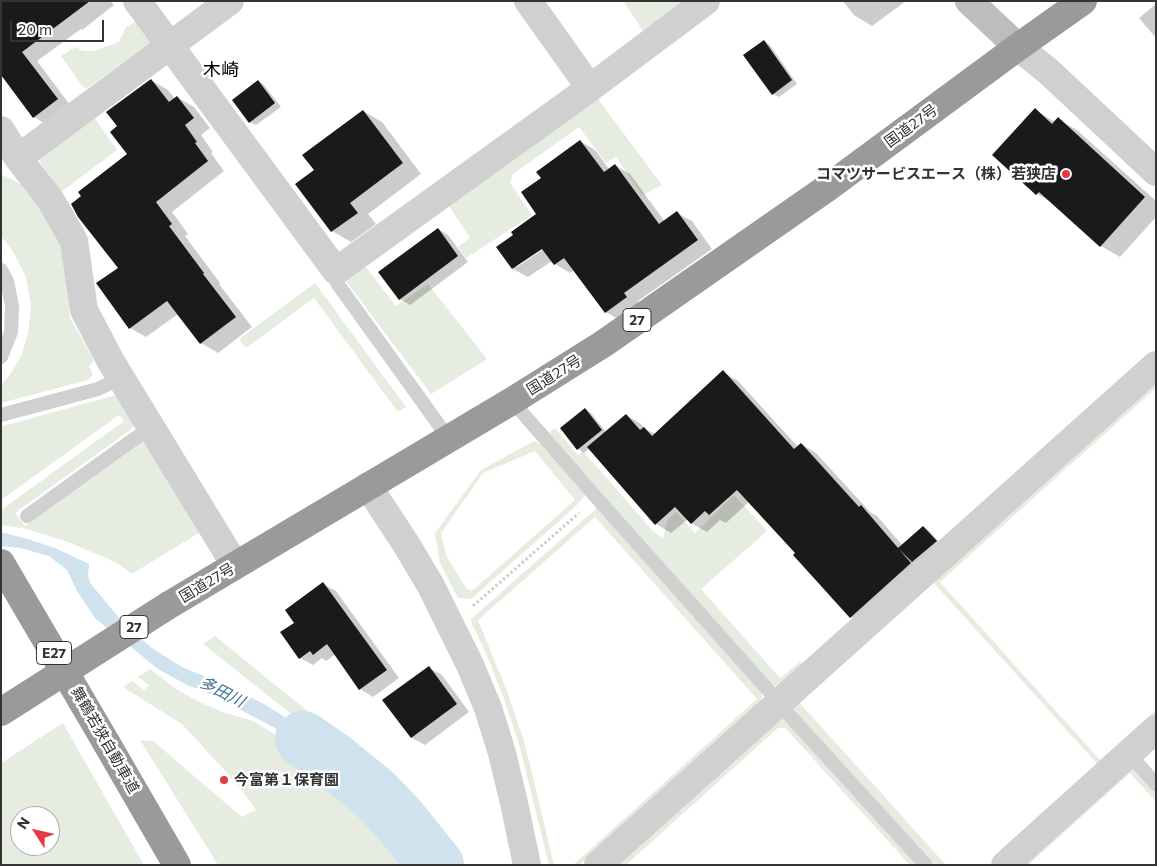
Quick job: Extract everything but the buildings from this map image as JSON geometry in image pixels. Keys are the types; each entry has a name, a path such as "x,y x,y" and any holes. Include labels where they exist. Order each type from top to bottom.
{"highway":[{"name":"国道27号","path":"1,712 169,605 449,439 603,344 811,200 1083,1"},
{"name":"舞鶴若狭自動車道","path":"1,563 177,865"}],"street":[{"path":"137,1 336,271 590,88 706,1"},
{"path":"18,158 230,1"},
{"path":"528,1 590,88"},
{"path":"969,1 1018,47 1048,71 1156,172"},
{"path":"1,130 18,158 50,199 74,241 84,310 120,378 236,565"},
{"path":"598,865 1156,365"},
{"path":"368,486 431,586 470,665 488,708 502,754 527,865"},
{"path":"1005,865 1156,729"}],"lane":[{"path":"1,270 7,281 12,306 11,332 1,357"},
{"path":"336,271 337,283 449,439"},
{"path":"1,414 98,389 120,378"},
{"path":"512,401 769,690 778,703 926,865"},
{"path":"26,516 151,427"},
{"path":"1128,753 1156,784"}],"path":[{"path":"448,619 473,607 596,497"}],"shaded area":[{"path":"623,1 695,1 647,37"},
{"path":"137,21 152,42 87,88 83,87 61,56 75,47 83,51 94,51 119,42 126,27"},
{"path":"595,95 662,185 642,195 616,157 606,163 579,127 513,174 510,183 532,215 466,258 458,247 470,238 446,201"},
{"path":"94,117 117,150 61,192 40,162 42,155"},
{"path":"1,174 22,185 49,215 65,245 70,318 94,360 89,367 93,374 88,380 1,403 1,385 21,356 28,334 31,306 26,277 14,253 1,236"},
{"path":"362,262 396,306 428,284 487,359 431,394 346,281 348,273"},
{"path":"315,283 406,407 398,412 314,298 246,348 239,339"},
{"path":"1156,383 1156,388 940,582 1100,760 1156,710 1156,717 1100,767 933,582"},
{"path":"116,395 134,425 130,430 15,513 25,526 145,440 202,531 132,574 106,558 68,542 27,529 1,525 1,510 124,421 119,415 1,500 1,429 3,426"},
{"path":"555,428 578,455 583,451 653,531 663,539 667,521 676,512 695,533 734,495 767,531 701,589 780,678 800,662 804,663 781,684 774,686 552,437 550,432"},
{"path":"534,441 540,444 585,495 577,505 471,599 458,598 440,563 435,533 481,470","holes":["535,451 575,500 472,591 466,588 446,555 441,533 483,473"]},
{"path":"597,508 762,693 761,701 580,865 573,865 757,699 595,517 478,620 507,691 525,744 554,865 549,865 519,744 504,699 471,619"},
{"path":"215,636 358,752 392,782 413,805 460,865 449,865 404,809 378,783 203,644"},
{"path":"150,669 176,689 197,701 223,712 253,721 287,742 321,755 362,787 390,817 429,865 218,865 140,740 153,741 242,817 256,810 238,785 182,724 123,687 132,681 144,690 149,685 138,677"},
{"path":"798,701 946,865 935,865 793,710 793,706"},
{"path":"782,717 917,865 910,865 785,728 778,728 626,865 617,865"},
{"path":"63,723 144,865 1,865 1,763"},
{"path":"1132,766 1156,792 1156,802 1130,773 1028,865 1022,865"}],"water":[{"path":"1,532 55,548 89,564 88,575 90,583 125,625 152,648 182,667 228,686 266,705 314,736 378,783 362,787 321,755 288,735 213,695 187,685 158,669 95,618 77,591 67,570 49,556 20,548 1,546"}],"waterway":[{"name":"多田川","path":"303,739 332,759 375,794 398,818 436,865"}],"place":[{"name":"コマツサービスエース（株）若狭店","path":"1066,174"},
{"name":"今富第１保育園","path":"224,780"}],"district":[{"name":"木崎","path":"221,70"}]}
